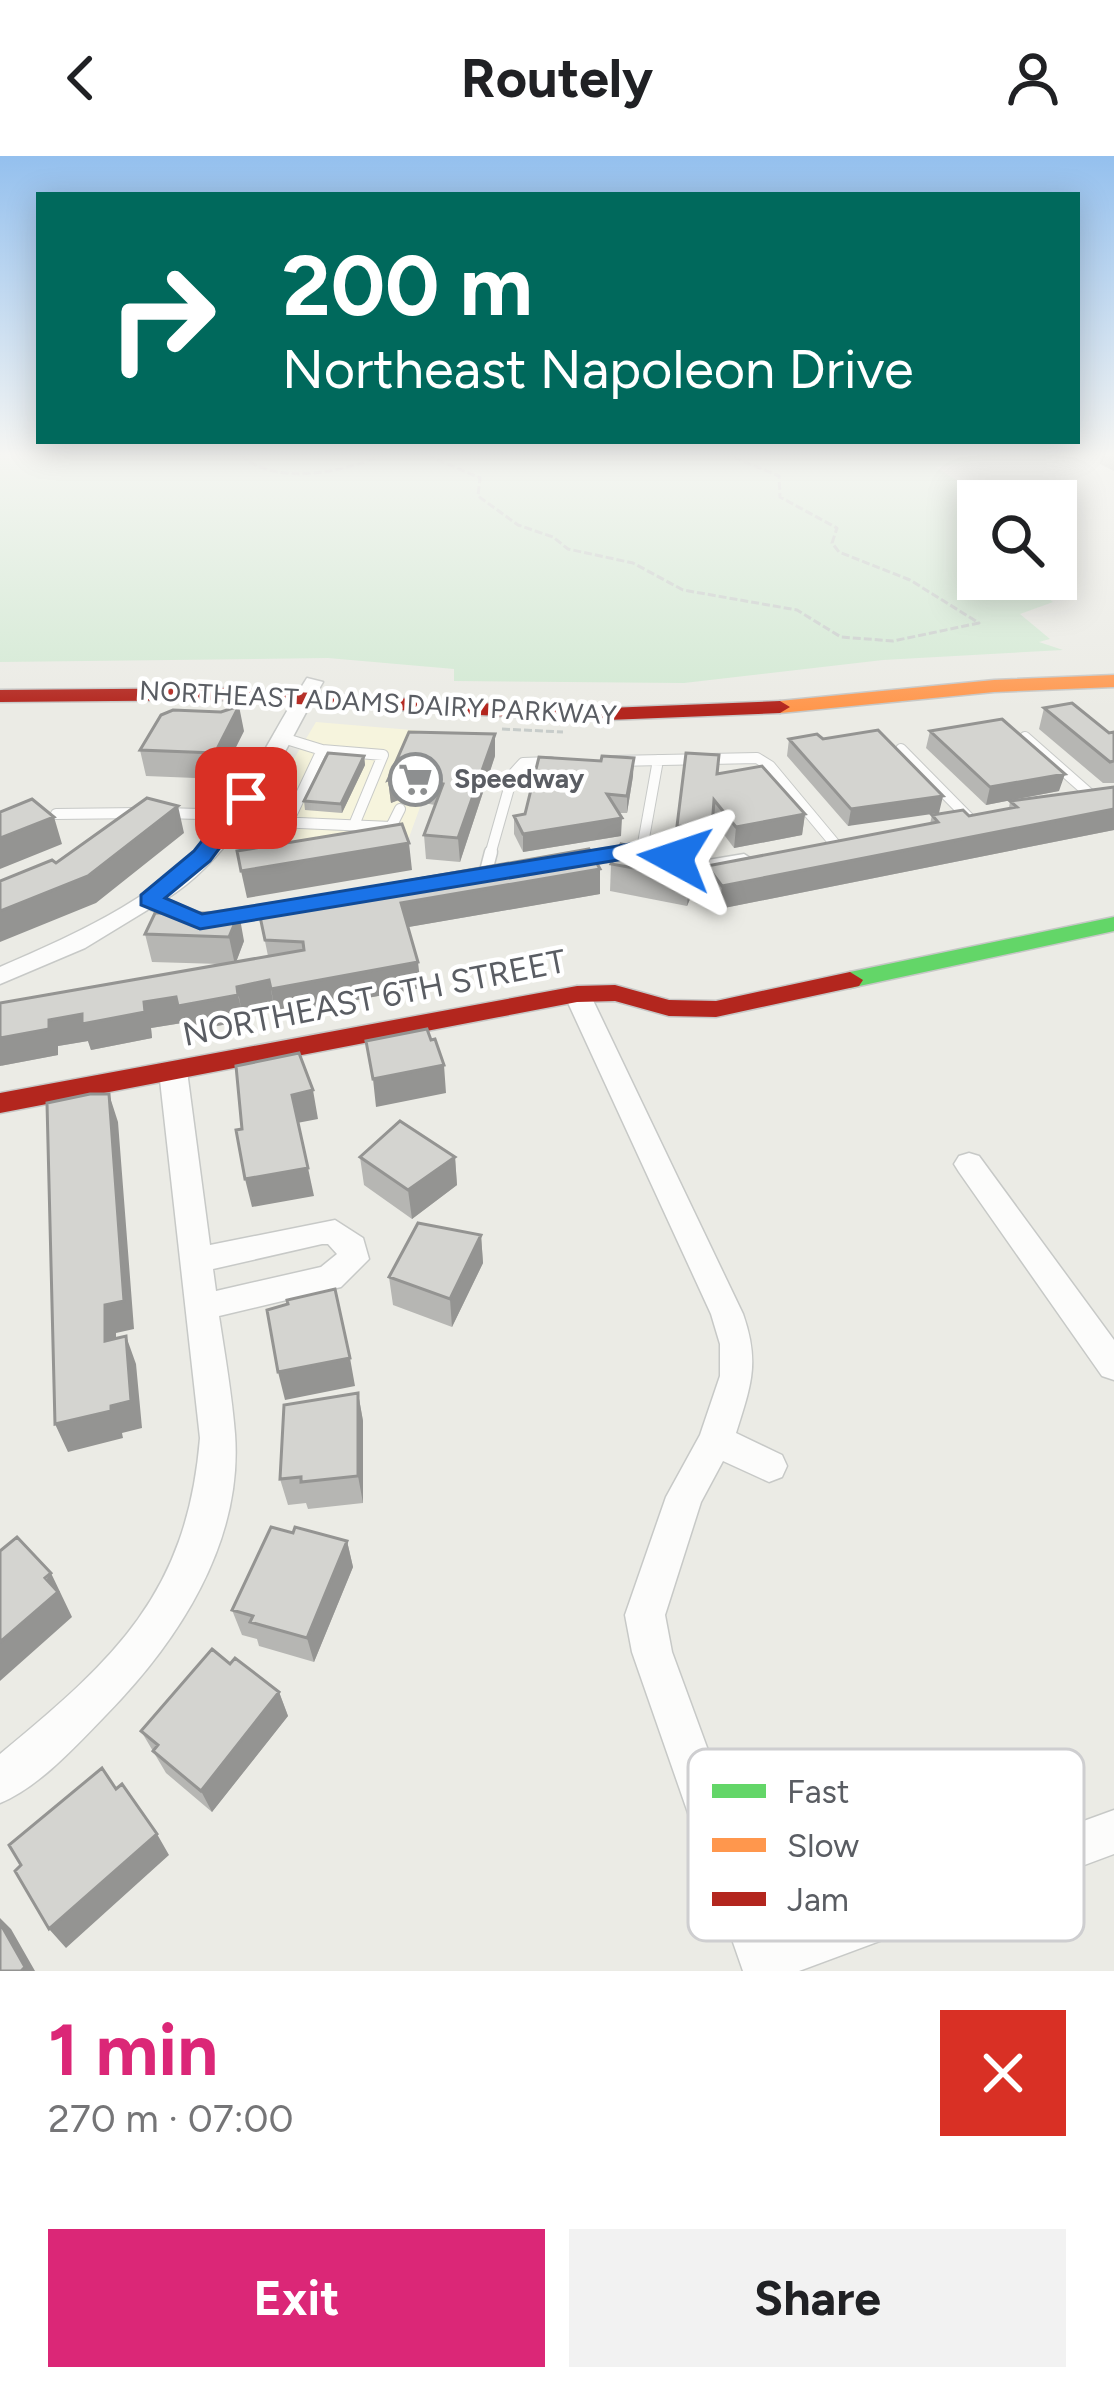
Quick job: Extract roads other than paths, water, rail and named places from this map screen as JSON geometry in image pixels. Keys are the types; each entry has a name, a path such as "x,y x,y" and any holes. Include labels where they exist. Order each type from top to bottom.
{"main road":[{"name":"NORTHEAST ADAMS DAIRY PARKWAY","path":"0,696 310,691 608,696 746,691 928,670 1114,664"},
{"name":"NORTHEAST ADAMS DAIRY PARKWAY","path":"0,679 158,673 514,715 754,710 988,685 1114,681"},
{"name":"NORTHEAST 6TH STREET","path":"0,1103 577,994 615,993 669,1008 716,1009 1114,924"}],"street":[{"path":"0,976 76,943 149,900 202,856 234,818 310,691"},
{"path":"1052,804 1103,795"},
{"path":"497,873 642,849 708,867 771,856"},
{"path":"149,900 200,922 310,904"},
{"path":"577,994 728,1314 737,1344 737,1376 716,1440 684,1497 645,1615 652,1652 688,1752"},
{"path":"0,1782 105,1691 148,1643 206,1537 218,1482 218,1438 173,1071"},
{"path":"969,1164 1114,1366"},
{"path":"196,1261 322,1232 335,1232 352,1246 353,1259 330,1278 202,1307"},
{"path":"716,1440 770,1466"},
{"path":"1084,1844 1114,1832"},
{"path":"765,1966 830,1941"}],"lane":[{"path":"1025,737 1103,795"},
{"path":"283,738 322,751 383,755 354,825"},
{"path":"901,749 969,819"},
{"path":"288,823 314,779 322,751"},
{"path":"611,761 757,758 770,766 835,844"},
{"path":"642,849 658,760"},
{"path":"497,873 513,774 524,764 564,761"},
{"path":"357,782 372,783"},
{"path":"346,803 363,804"},
{"path":"56,814 391,827 400,809"},
{"path":"103,833 110,813"}],"place":[{"name":"Speedway","path":"415,779"}]}
